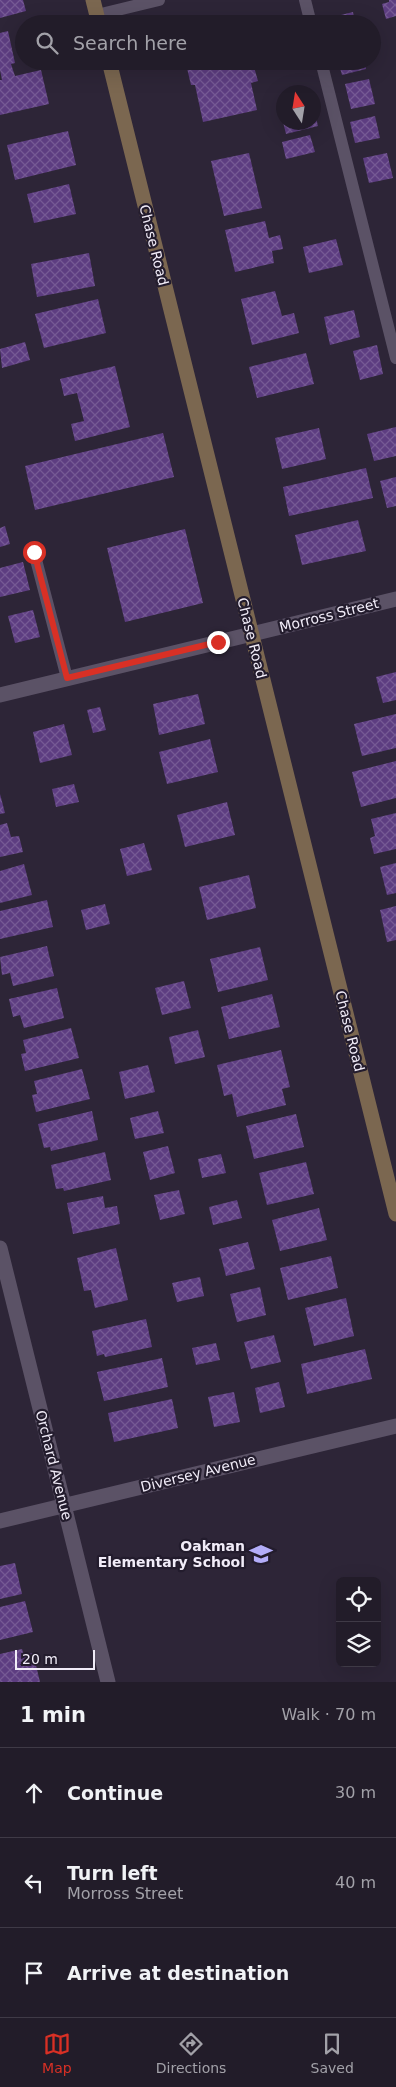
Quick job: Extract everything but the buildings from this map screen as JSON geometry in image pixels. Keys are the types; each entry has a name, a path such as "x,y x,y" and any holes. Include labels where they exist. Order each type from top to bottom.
{"street":[{"path":"93,0 97,15"},
{"name":"Chase Road","path":"110,70 396,1214"},
{"name":"Morross Street","path":"0,695 396,599"},
{"name":"Orchard Avenue","path":"0,1248 108,1682"},
{"name":"Diversey Avenue","path":"0,1521 396,1426"}],"lane":[{"path":"113,15 159,0"},
{"path":"305,0 309,15"},
{"path":"322,70 396,358"},
{"path":"34,552 67,678"}],"place":[{"name":"Oakman Elementary School","path":"261,1554"}],"route":[{"path":"34,552 67,678 218,642"}]}
